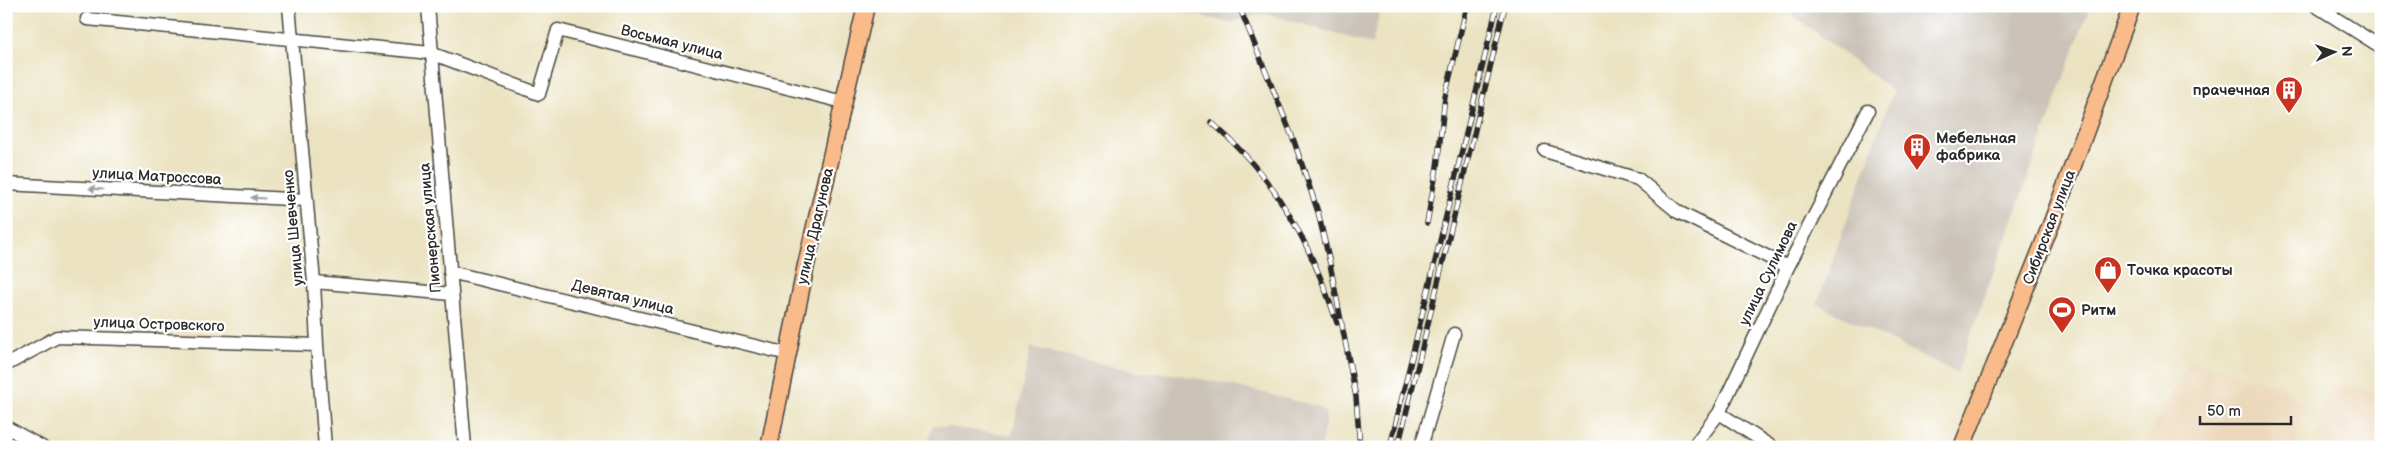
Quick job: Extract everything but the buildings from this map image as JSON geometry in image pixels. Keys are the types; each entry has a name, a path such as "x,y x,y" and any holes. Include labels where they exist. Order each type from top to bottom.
{"main road":[{"name":"улица Драгунова","path":"769,447 843,102 866,6"},
{"name":"Сибирская улица","path":"1962,447 2052,222 2132,6"}],"street":[{"name":"улица Шевченко","path":"289,6 314,282 325,447"},
{"name":"Пионерская улица","path":"428,6 465,447"},
{"path":"2316,6 2381,47"},
{"path":"87,19 431,53"},
{"name":"Восьмая улица","path":"431,53 539,94 558,30 843,102"},
{"name":"улица Сулимова","path":"1693,447 1719,412 1788,267 1868,111"},
{"path":"1545,151 1638,179 1678,212 1788,267"},
{"name":"улица Матроссова","path":"6,184 307,200"},
{"name":"Девятая улица","path":"450,272 788,354"},
{"path":"314,282 452,294"},
{"path":"1421,447 1454,334"},
{"name":"улица Островского","path":"6,365 57,337 317,345"},
{"path":"1719,412 1772,447"},
{"path":"6,427 42,447"}],"shaded area":[{"path":"1154,6 1381,6 1372,44 1263,13 1230,23"},
{"path":"1781,6 2090,6 1957,373 1817,304 1893,91"},
{"path":"1031,347 1139,372 1174,374 1226,384 1317,406 1324,411 1326,416 1321,447 927,447 933,425 1012,435"},
{"path":"2190,361 2285,387 2304,406 2294,447 2142,447"},
{"path":"2329,382 2381,394 2381,447 2314,447"}],"railway":[{"path":"1239,6 1294,141 1318,212 1356,397 1360,447"},
{"path":"1427,223 1437,167 1445,97 1467,6"},
{"path":"1390,447 1497,6"},
{"path":"1398,447 1505,6"},
{"path":"1211,122 1254,165 1288,213 1303,239 1327,294 1337,323"}],"place":[{"name":"прачечная","path":"2289,114"},
{"name":"Мебельная фабрика","path":"1917,171"},
{"name":"Точка красоты","path":"2108,294"},
{"name":"Ритм","path":"2062,334"}]}
